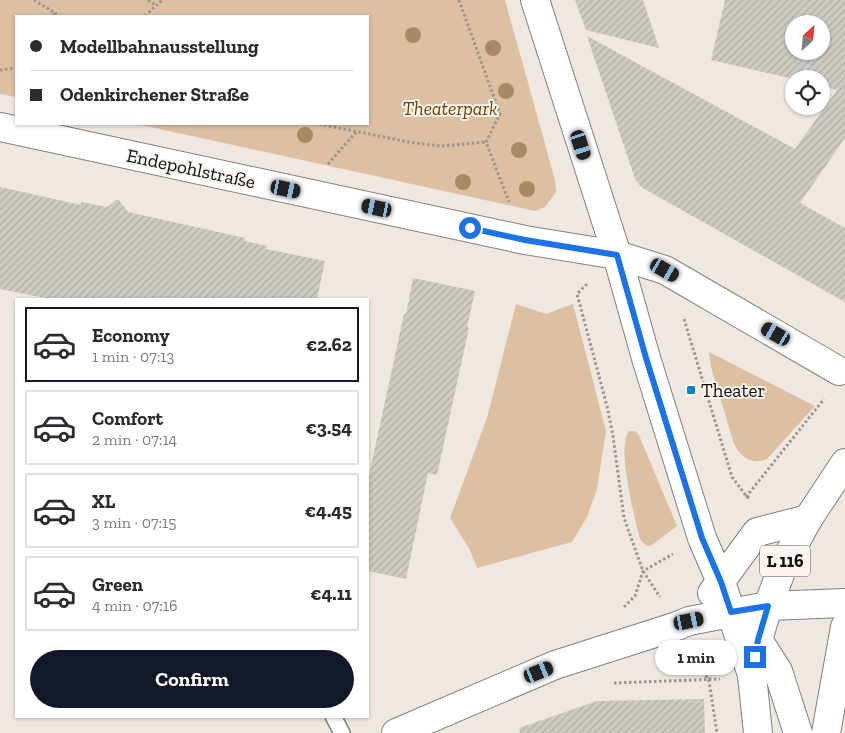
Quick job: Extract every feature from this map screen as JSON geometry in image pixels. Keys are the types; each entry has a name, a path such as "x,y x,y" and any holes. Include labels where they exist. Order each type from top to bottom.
{"main road":[{"path":"534,0 617,255 646,358 702,538 735,612 752,675 758,733"},
{"name":"Endepohlstraße","path":"0,127 525,240 617,255 665,270 839,371"},
{"name":"L 116","path":"768,606 785,562 808,519 845,463"},
{"name":"L 116","path":"689,621 721,582 757,532 808,519"},
{"path":"721,582 768,606 758,640 752,675"},
{"name":"L 116","path":"396,733 555,665 689,621 768,606 845,603"},
{"path":"735,612 758,640 778,671 798,733"},
{"path":"826,733 845,627"}],"lane":[{"path":"334,718 342,733"}],"path":[{"path":"34,0 54,14"},
{"path":"148,0 155,6"},
{"path":"146,15 162,0"},
{"path":"459,0 500,114 486,142 525,240"},
{"path":"0,70 15,68"},
{"path":"324,125 441,146 486,142"},
{"path":"576,294 607,406 624,518 643,571"},
{"path":"683,315 732,477 747,497 827,396"},
{"path":"608,683 709,681 717,733"}],"green space":[{"name":"Theaterpark","path":"0,0 505,0 555,180 556,192 545,207 535,211 142,125 369,125 369,15 15,15 15,97 0,94"},
{"path":"516,304 546,314 573,304 606,431 597,489 587,517 572,542 477,568 470,550 450,518 487,418"},
{"path":"709,352 815,406 767,459 752,461 740,453 734,444 711,367"},
{"path":"629,431 638,433 677,526 650,546 645,545 640,539 631,500 625,467 626,440"}],"building":[{"path":"575,0 643,0 659,48 586,30"},
{"path":"725,0 845,0 845,138 800,203 845,228 845,302 641,187 635,179 587,36 795,149 819,115 830,115 830,100 837,90 830,88 830,70 785,70 785,77 711,60"},
{"path":"0,187 81,205 81,202 107,207 118,199 128,212 245,238 245,241 267,246 266,249 325,261 317,298 45,298 0,289"},
{"path":"413,278 475,291 467,327 469,328 437,475 428,473 406,579 369,571 369,475 404,314 406,314"},
{"path":"704,699 705,733 520,733 519,728 597,701"}],"place":[{"name":"Theater","path":"691,390"}],"route":[{"path":"470,228 525,240 617,255 646,358 702,538 721,582 731,612 768,606 755,657"}]}
